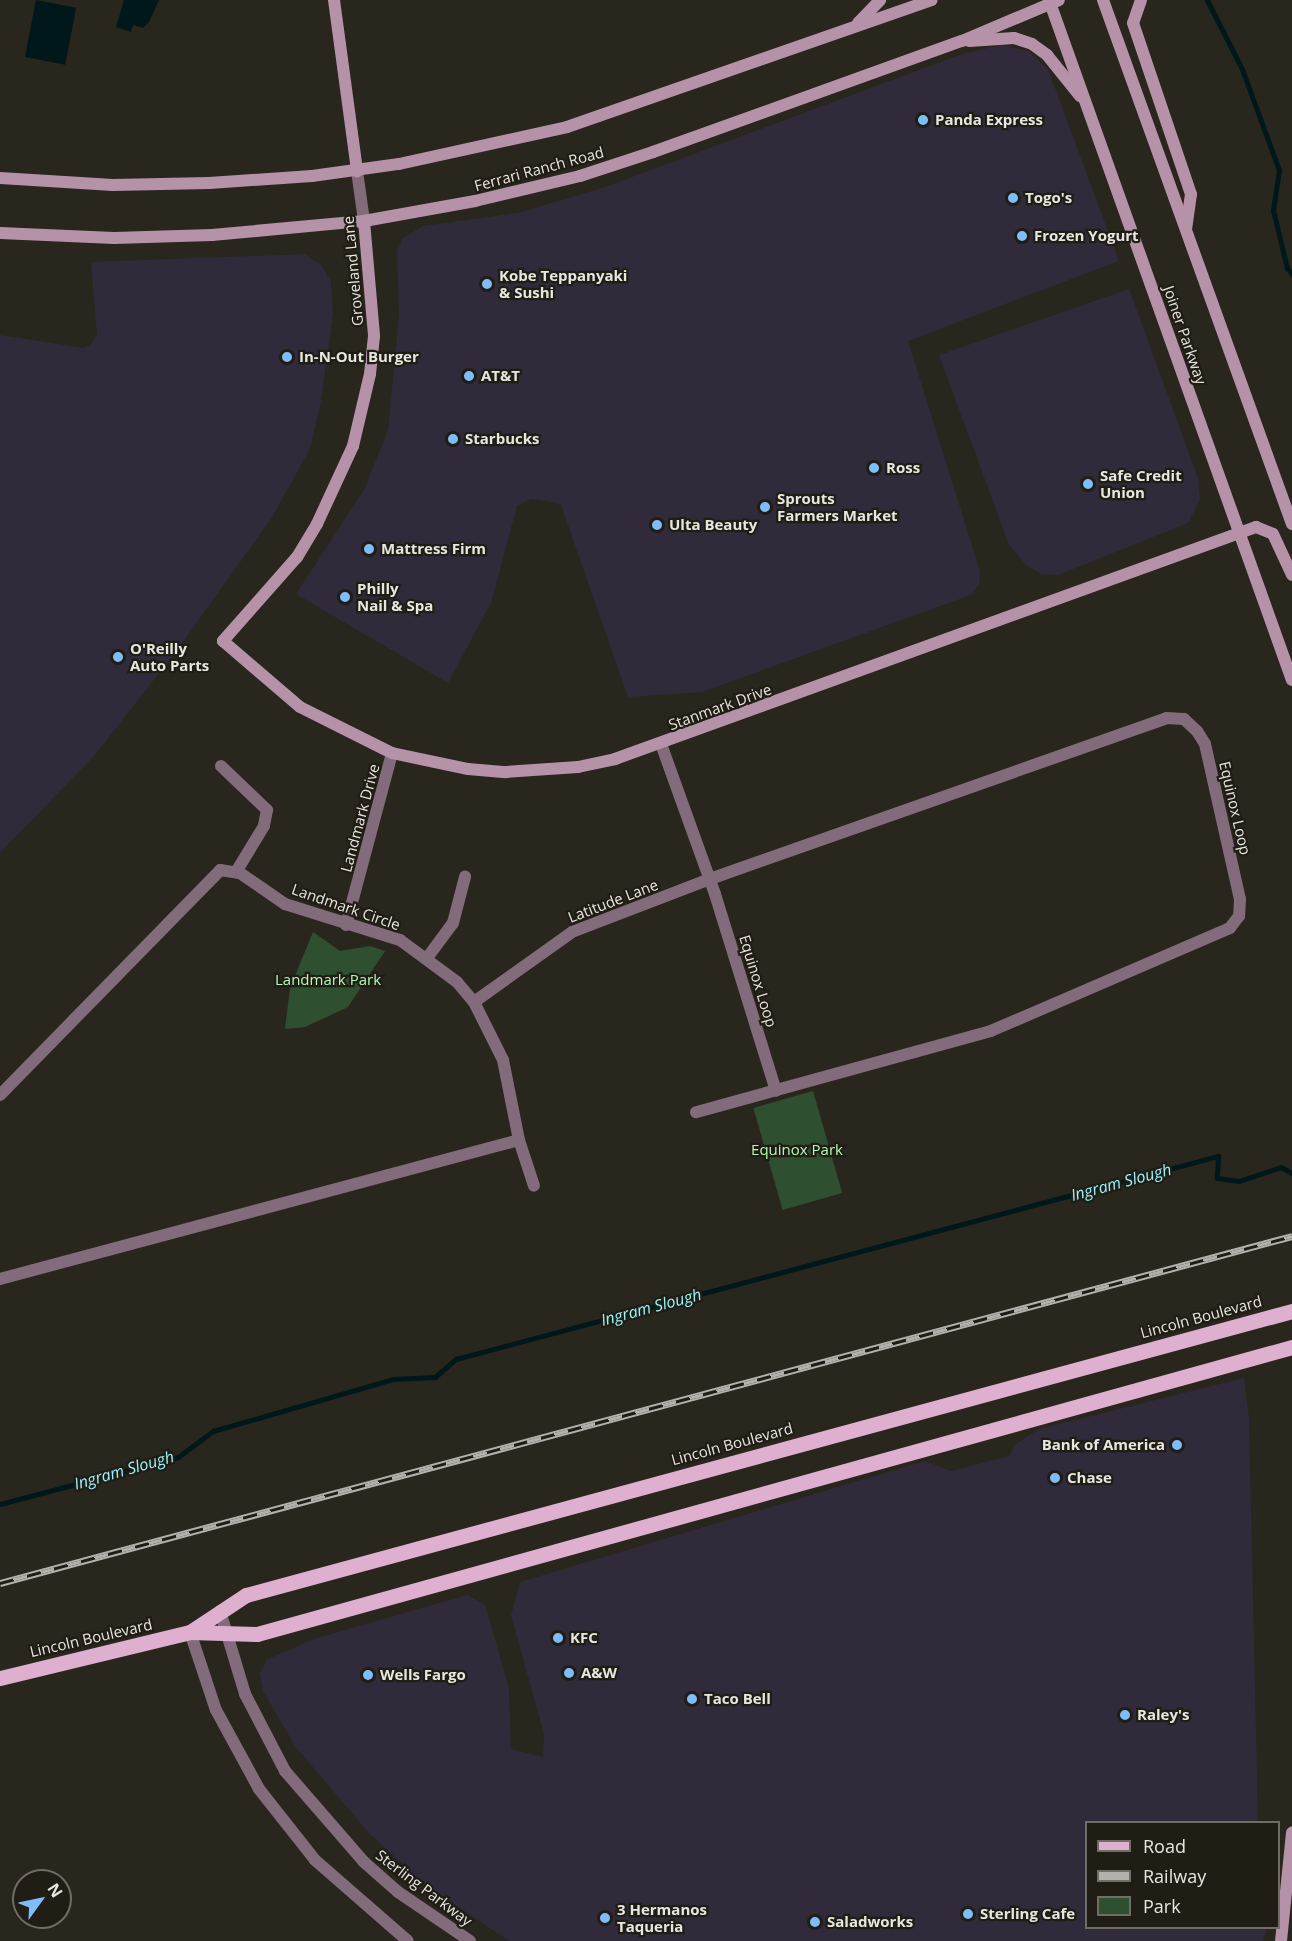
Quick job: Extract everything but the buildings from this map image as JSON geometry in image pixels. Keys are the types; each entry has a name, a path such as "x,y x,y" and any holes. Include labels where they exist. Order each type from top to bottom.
{"main road":[{"name":"Groveland Lane","path":"334,0 357,171"},
{"path":"857,24 880,0"},
{"path":"0,178 125,185 357,171 466,151 567,127 857,24 932,0"},
{"path":"1103,0 1292,524"},
{"path":"1141,0 1133,23 1191,194 1186,230"},
{"name":"Ferrari Ranch Road","path":"0,233 114,238 212,235 364,221 475,201 580,176 962,41 1053,1"},
{"name":"Joiner Parkway","path":"1053,1 1086,104 1292,680"},
{"path":"962,41 1014,38 1032,44 1047,55 1086,104"},
{"name":"Groveland Lane","path":"223,641 297,557 317,524 353,446 370,374 374,336 364,221"},
{"name":"Stanmark Drive","path":"223,641 300,707 393,753 468,769 538,771 615,759 661,744 1256,527 1266,528 1278,541 1292,575"},
{"name":"Lincoln Boulevard","path":"190,1632 246,1595 1292,1311"},
{"name":"Lincoln Boulevard","path":"0,1678 190,1632 266,1631 1292,1347"},
{"path":"1281,1941 1292,1833"}],"street":[{"name":"Groveland Lane","path":"357,171 364,221"},
{"name":"Equinox Loop","path":"696,1112 991,1031 1230,928 1239,916 1240,899 1205,744 1184,719 1166,718 710,879"},
{"name":"Equinox Loop","path":"661,744 710,879 776,1091"},
{"name":"Landmark Drive","path":"346,925 393,753"},
{"path":"0,1095 209,879 220,870 236,872 264,826 267,810 221,766"},
{"name":"Landmark Circle","path":"236,872 285,904 346,925 400,940 457,982 474,1002 503,1060 519,1140 534,1186"},
{"path":"427,958 453,922 465,877"},
{"name":"Latitude Lane","path":"474,1002 572,932 710,879"},
{"path":"0,1279 519,1140"},
{"name":"Sterling Parkway","path":"220,1611 251,1708 285,1771 315,1809 390,1884 470,1941"},
{"path":"190,1632 216,1710 259,1789 315,1860 408,1941"}],"shaded area":[{"path":"1001,45 1028,51 1048,69 1119,261 908,341 980,571 979,584 971,595 702,692 628,697 561,505 557,503 531,499 517,506 491,603 448,683 296,594 364,490 388,430 399,316 397,251 403,238 423,226 518,213 605,187 962,54"},
{"path":"305,254 322,266 331,282 333,314 321,401 310,449 271,519 175,653 94,756 0,853 0,335 84,348 91,344 97,335 91,262"},
{"path":"1129,289 1198,478 1200,500 1188,523 1058,575 1041,574 1026,565 1009,545 939,355"},
{"path":"1244,1378 1249,1418 1258,1821 1085,1821 1085,1929 1267,1929 1263,1941 509,1941 423,1883 368,1832 295,1746 263,1691 260,1673 266,1660 314,1639 467,1595 485,1605 495,1639 509,1689 511,1749 543,1757 544,1734 511,1615 520,1582 925,1461 951,1471 1009,1456 1016,1444 1039,1429"}],"green space":[{"name":"Landmark Park","path":"313,932 340,951 370,946 385,951 348,1007 305,1027 285,1029 290,988"},
{"name":"Equinox Park","path":"813,1091 842,1193 783,1210 753,1108"}],"water":[{"path":"36,0 76,8 65,65 25,57"},
{"path":"124,0 159,0 149,22 143,28 133,25 131,32 116,27"}],"waterway":[{"path":"1207,0 1242,69 1279,170 1273,210 1287,268 1292,274"},
{"name":"Ingram Slough","path":"0,1504 178,1457 213,1431 393,1379 435,1377 456,1359 1218,1156 1217,1178 1239,1181 1281,1167 1292,1173"}],"railway":[{"path":"0,1583 1292,1236"}],"place":[{"name":"Panda Express","path":"923,120"},
{"name":"Togo's","path":"1013,198"},
{"name":"Frozen Yogurt","path":"1022,236"},
{"name":"Kobe Teppanyaki & Sushi","path":"487,284"},
{"name":"In-N-Out Burger","path":"287,357"},
{"name":"AT&T","path":"469,376"},
{"name":"Starbucks","path":"453,439"},
{"name":"Ross","path":"874,468"},
{"name":"Safe Credit Union","path":"1088,484"},
{"name":"Sprouts Farmers Market","path":"765,507"},
{"name":"Ulta Beauty","path":"657,525"},
{"name":"Mattress Firm","path":"369,549"},
{"name":"Philly Nail & Spa","path":"345,597"},
{"name":"O'Reilly Auto Parts","path":"118,657"},
{"name":"Bank of America","path":"1177,1445"},
{"name":"Chase","path":"1055,1478"},
{"name":"KFC","path":"558,1638"},
{"name":"A&W","path":"569,1673"},
{"name":"Wells Fargo","path":"368,1675"},
{"name":"Taco Bell","path":"692,1699"},
{"name":"Raley's","path":"1125,1715"},
{"name":"Sterling Cafe","path":"968,1914"},
{"name":"3 Hermanos Taqueria","path":"605,1918"},
{"name":"Saladworks","path":"815,1922"}]}
